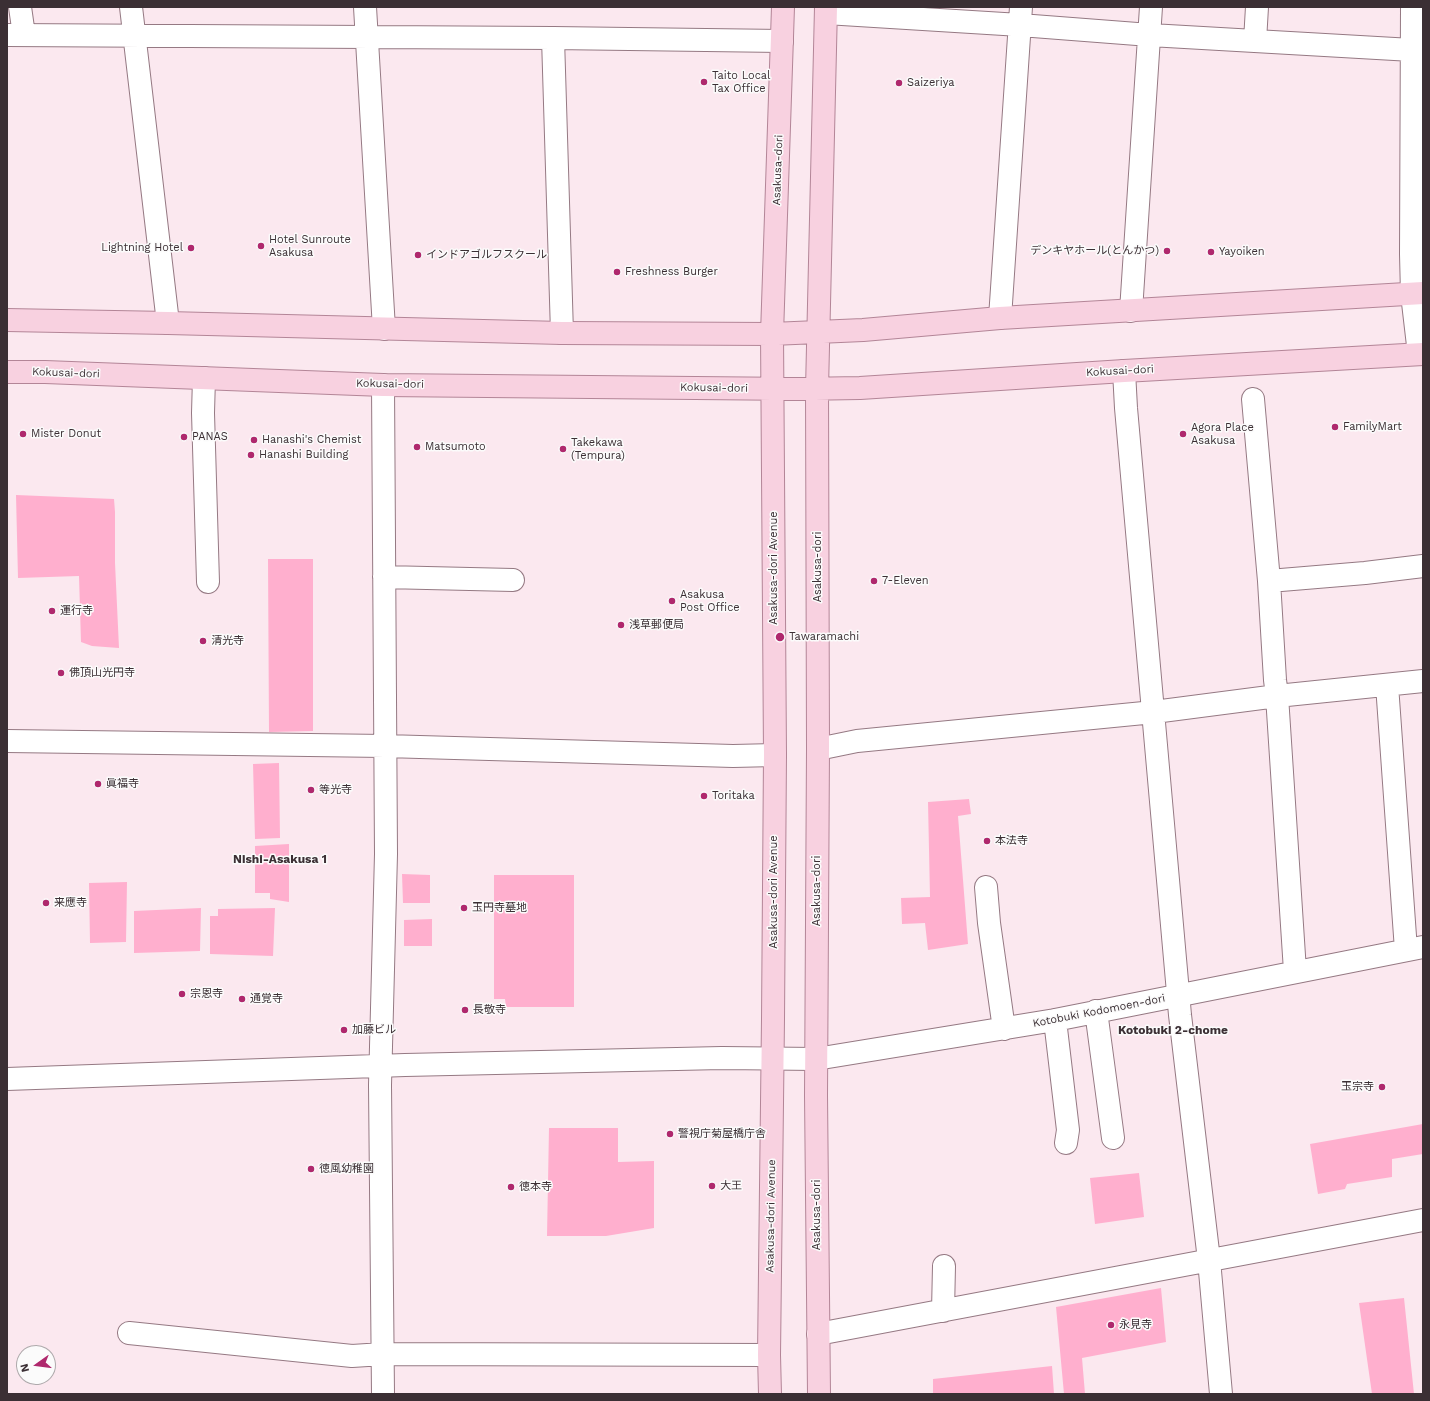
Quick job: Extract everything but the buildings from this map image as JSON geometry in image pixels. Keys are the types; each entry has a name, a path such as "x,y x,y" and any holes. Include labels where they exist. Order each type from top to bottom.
{"main road":[{"name":"Asakusa-dori","path":"772,389 772,334 783,7"},
{"path":"819,332 826,10"},
{"path":"7,320 562,334 772,334 863,330 1000,318 1418,294"},
{"name":"Asakusa-dori","path":"819,332 817,389 818,749 816,1059 819,1394"},
{"name":"Kokusai-dori","path":"7,372 383,385 817,389 860,388 1421,354"},
{"name":"Asakusa-dori Avenue","path":"770,1394 769,1355 775,755 772,389"}],"street":[{"path":"20,7 15,35 553,38 782,41"},
{"path":"131,7 168,323"},
{"path":"365,7 384,329"},
{"path":"1131,311 1151,7"},
{"path":"1255,41 1257,7"},
{"path":"1412,7 1417,50 1418,294 1421,354"},
{"path":"826,10 1021,16 1150,35 1417,50"},
{"path":"1000,318 1021,16"},
{"path":"553,38 562,334"},
{"path":"1124,371 1179,995 1210,1260 1221,1394"},
{"path":"204,378 203,413 208,582"},
{"path":"383,385 386,854 381,1066 383,1394"},
{"path":"1253,400 1269,580 1295,971"},
{"path":"1269,580 1364,573 1423,566"},
{"path":"384,577 513,580"},
{"path":"818,749 856,742 1154,712 1277,696 1423,681"},
{"path":"1388,685 1415,948"},
{"path":"7,741 385,746 733,756 775,755"},
{"path":"986,887 989,923 1004,1029"},
{"name":"Kotobuki Kodomoen-dori","path":"7,1079 381,1066 773,1058 816,1059 1055,1020 1415,948"},
{"path":"1096,1011 1113,1138"},
{"path":"1055,1020 1068,1130 1066,1143"},
{"path":"818,1334 1423,1220"},
{"path":"943,1311 944,1266"},
{"path":"129,1333 352,1356 383,1354 769,1355"}],"shaded area":[{"path":"16,495 114,499 119,648 92,646 81,642 79,576 18,578"},
{"path":"268,559 313,559 313,731 269,732"},
{"path":"279,763 280,838 255,839 253,764"},
{"path":"969,799 971,814 958,816 968,944 928,950 925,923 902,924 901,898 930,897 928,802"},
{"path":"289,844 289,902 270,899 270,893 255,893 255,846"},
{"path":"402,874 430,875 430,903 403,903"},
{"path":"494,875 574,875 574,1007 506,1007 505,999 494,999"},
{"path":"127,882 126,942 90,943 89,883"},
{"path":"201,908 200,951 134,953 134,911"},
{"path":"275,908 273,956 210,954 210,916 218,916 218,909"},
{"path":"432,919 432,946 404,946 404,920"},
{"path":"1423,1124 1423,1154 1392,1159 1392,1177 1347,1184 1345,1189 1318,1194 1310,1144"},
{"path":"549,1128 618,1128 618,1162 654,1161 654,1228 606,1236 547,1236"},
{"path":"1139,1173 1144,1217 1095,1224 1090,1178"},
{"path":"1161,1288 1166,1342 1082,1358 1085,1394 1064,1394 1056,1307"},
{"path":"1404,1298 1414,1394 1372,1394 1359,1303"},
{"path":"1052,1366 1054,1394 933,1394 933,1379"}],"place":[{"name":"Taito Local Tax Office","path":"704,82"},
{"name":"Saizeriya","path":"899,83"},
{"name":"Hotel Sunroute Asakusa","path":"261,246"},
{"name":"Lightning Hotel","path":"191,248"},
{"name":"デンキヤホール(とんかつ)","path":"1167,251"},
{"name":"Yayoiken","path":"1211,252"},
{"name":"インドアゴルフスクール","path":"418,255"},
{"name":"Freshness Burger","path":"617,272"},
{"name":"FamilyMart","path":"1335,427"},
{"name":"Mister Donut","path":"23,434"},
{"name":"Agora Place Asakusa","path":"1183,434"},
{"name":"PANAS","path":"184,437"},
{"name":"Hanashi's Chemist","path":"254,440"},
{"name":"Matsumoto","path":"417,447"},
{"name":"Takekawa (Tempura)","path":"563,449"},
{"name":"Hanashi Building","path":"251,455"},
{"name":"7-Eleven","path":"874,581"},
{"name":"Asakusa Post Office","path":"672,601"},
{"name":"運行寺","path":"52,611"},
{"name":"浅草郵便局","path":"621,625"},
{"name":"Tawaramachi","path":"780,637"},
{"name":"清光寺","path":"203,641"},
{"name":"佛頂山光円寺","path":"61,673"},
{"name":"眞福寺","path":"98,784"},
{"name":"等光寺","path":"311,790"},
{"name":"Toritaka","path":"704,796"},
{"name":"本法寺","path":"987,841"},
{"name":"来應寺","path":"46,903"},
{"name":"玉円寺墓地","path":"464,908"},
{"name":"宗恩寺","path":"182,994"},
{"name":"通覚寺","path":"242,999"},
{"name":"長敬寺","path":"465,1010"},
{"name":"加藤ビル","path":"344,1030"},
{"name":"玉宗寺","path":"1382,1087"},
{"name":"警視庁菊屋橋庁舎","path":"670,1134"},
{"name":"徳風幼稚園","path":"311,1169"},
{"name":"大王","path":"712,1186"},
{"name":"徳本寺","path":"511,1187"},
{"name":"永見寺","path":"1111,1325"}],"district":[{"name":"Nishi-Asakusa 1","path":"280,859"},
{"name":"Kotobuki 2-chome","path":"1173,1030"}]}
